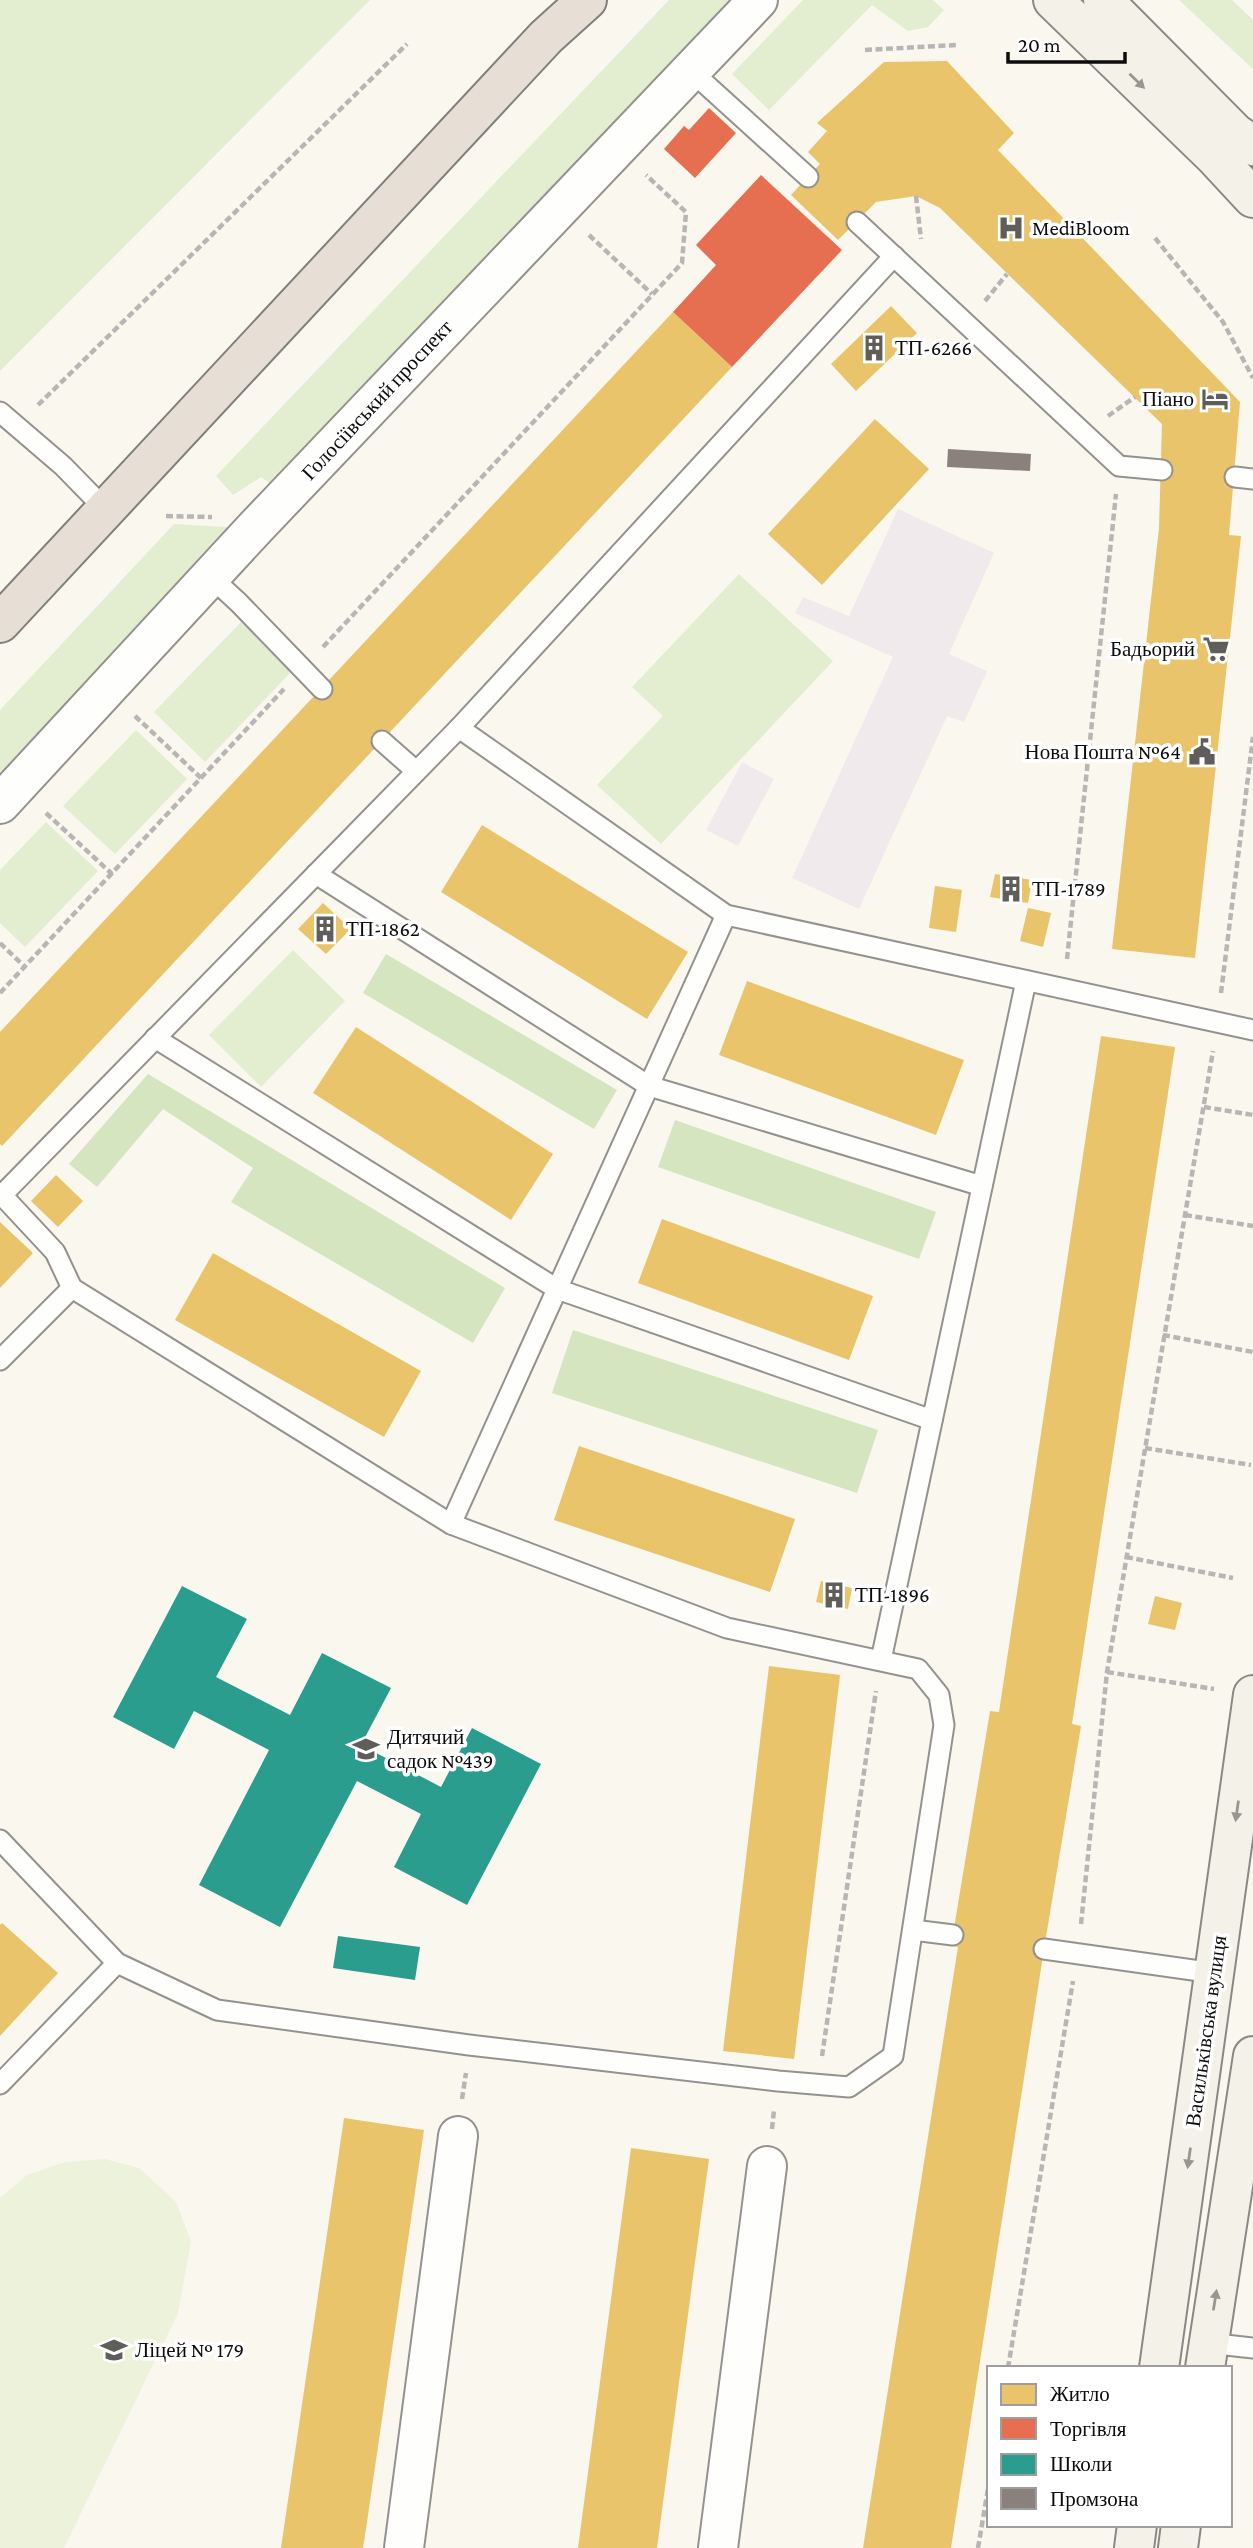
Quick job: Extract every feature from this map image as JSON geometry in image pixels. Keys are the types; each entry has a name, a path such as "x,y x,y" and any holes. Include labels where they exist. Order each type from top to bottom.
{"highway":[{"path":"546,37 570,0"},
{"path":"0,623 546,37 587,0"}],"main road":[{"path":"1053,0 1216,157 1253,198"},
{"path":"1103,0 1235,133 1253,146"},
{"name":"Васильківська вулиця","path":"1159,2366 1214,1973 1236,1692"},
{"path":"1206,2356 1253,2056"},
{"path":"1134,2548 1137,2527"},
{"path":"1178,2548 1181,2527"}],"street":[{"name":"Голосіївський проспект","path":"0,804 212,578 256,527 758,0"},
{"path":"404,2548 458,2136"},
{"path":"718,2548 767,2166"}],"lane":[{"path":"690,70 808,177"},
{"path":"857,222 1119,466 1162,470"},
{"path":"0,1840 117,1962 217,2010 469,2045 818,2085 849,2087 893,2056 944,1725 939,1696 918,1669 727,1628 451,1524 72,1288 55,1252 1,1194 459,728 894,256"},
{"path":"0,412 106,510"},
{"path":"212,578 322,689"},
{"path":"459,728 726,915 1253,1030"},
{"path":"382,741 416,771"},
{"path":"316,874 649,1086 982,1186"},
{"path":"451,1524 726,915"},
{"path":"881,1660 1026,981"},
{"path":"155,1038 557,1289 932,1420"},
{"path":"0,1360 72,1288"},
{"path":"913,1930 953,1935"},
{"path":"1044,1949 1214,1973"},
{"path":"0,2084 117,1962"},
{"path":"1206,2356 1253,2348"}],"path":[{"path":"17,426 407,44"},
{"path":"865,50 956,45"},
{"path":"0,993 682,263 686,212 636,166"},
{"path":"580,227 652,294"},
{"path":"1155,237 1223,322 1253,378"},
{"path":"1063,989 1119,466"},
{"path":"134,715 201,778"},
{"path":"1008,2366 1078,1954 1107,1672 1218,1023 1253,737"},
{"path":"43,810 112,874"},
{"path":"0,943 25,967"},
{"path":"1204,1107 1253,1115"},
{"path":"1185,1215 1253,1226"},
{"path":"1163,1335 1253,1352"},
{"path":"1144,1448 1251,1465"},
{"path":"1126,1557 1233,1578"},
{"path":"818,2085 881,1660"},
{"path":"1107,1672 1236,1692"},
{"path":"458,2136 469,2045"},
{"path":"767,2166 778,2081"},
{"path":"978,2548 987,2495"}],"shaded area":[{"path":"898,509 994,553 949,654 987,671 964,722 947,716 859,909 792,878 893,657 795,613 803,597 849,616"},
{"path":"742,762 774,779 738,846 706,830"}],"green space":[{"path":"0,0 370,0 0,371"},
{"path":"669,0 732,0 276,488 261,477 233,495 216,476"},
{"path":"803,0 933,0 944,10 928,27 908,31 872,5 769,110 732,74"},
{"path":"1179,0 1232,0 1253,20 1253,69"},
{"path":"174,524 243,528 0,783 0,710"},
{"path":"739,574 833,661 661,844 597,785 663,716 632,687"},
{"path":"241,622 292,671 205,762 154,712"},
{"path":"136,730 187,779 115,854 63,806"},
{"path":"46,822 98,871 25,947 0,923 0,870"},
{"path":"293,950 345,1001 261,1087 209,1035"},
{"path":"386,954 617,1090 594,1129 363,993"},
{"path":"148,1074 505,1288 473,1343 231,1202 253,1168 163,1109 97,1187 69,1164"},
{"path":"675,1120 936,1212 919,1259 658,1167"},
{"path":"573,1330 878,1430 857,1493 552,1393"},
{"path":"105,2159 139,2168 176,2202 191,2242 178,2313 64,2548 0,2548 0,2198 27,2175 65,2162"}],"building: Житло":[{"path":"947,61 1014,133 998,150 1240,402 1229,535 1241,536 1195,958 1112,949 1159,528 1162,424 940,208 916,196 876,202 838,240 791,195 820,164 808,152 827,131 817,123 884,62"},
{"name":"ТП-6266","path":"891,306 917,333 856,391 831,364"},
{"path":"673,312 732,367 2,1146 0,1032"},
{"path":"875,419 929,469 822,585 768,534"},
{"path":"482,825 688,952 647,1019 441,892"},
{"name":"ТП-1789","path":"995,874 1032,880 1028,903 990,897"},
{"path":"935,886 962,890 956,932 929,928"},
{"name":"ТП-1862","path":"323,903 351,929 326,954 298,929"},
{"path":"1028,908 1051,913 1043,947 1020,941"},
{"path":"747,981 964,1060 936,1135 719,1055"},
{"path":"356,1027 553,1154 511,1220 313,1093"},
{"path":"1101,1036 1175,1047 1072,1724 1081,1726 951,2548 863,2548 958,1947 951,1946 990,1711 999,1712"},
{"path":"56,1175 83,1201 58,1227 31,1201"},
{"path":"662,1219 873,1296 849,1360 638,1283"},
{"path":"0,1222 33,1253 0,1288"},
{"path":"213,1253 421,1371 384,1437 175,1320"},
{"path":"579,1446 795,1519 770,1592 554,1520"},
{"name":"ТП-1896","path":"821,1581 852,1588 848,1609 816,1602"},
{"path":"1155,1596 1182,1603 1175,1630 1148,1624"},
{"path":"769,1666 840,1675 794,2059 723,2051"},
{"path":"2,1923 58,1973 0,2036 0,1925"},
{"path":"344,2118 424,2130 367,2522 363,2548 281,2548"},
{"path":"631,2148 709,2159 657,2548 578,2548"}],"building: Торгівля":[{"path":"709,108 736,133 695,178 664,149 684,126 689,130"},
{"path":"761,175 842,250 732,367 673,312 716,265 696,245"}],"building: Школи":[{"path":"182,1586 247,1619 216,1677 290,1715 322,1653 391,1688 361,1745 441,1787 472,1728 541,1764 467,1905 394,1867 421,1814 357,1781 280,1927 199,1885 269,1750 194,1711 174,1749 113,1717"},
{"path":"338,1936 420,1947 415,1980 333,1968"}],"building: Промзона":[{"path":"948,449 1031,454 1030,471 947,467"}],"place":[{"name":"MediBloom","path":"1011,228"},
{"name":"ТП-6266","path":"874,348"},
{"name":"Піано","path":"1215,399"},
{"name":"Бадьорий","path":"1216,649"},
{"name":"Нова Пошта №64","path":"1202,752"},
{"name":"ТП-1789","path":"1011,889"},
{"name":"ТП-1862","path":"325,929"},
{"name":"ТП-1896","path":"834,1595"},
{"name":"Дитячий садок №439","path":"366,1749"},
{"name":"Ліцей № 179","path":"114,2350"}]}
